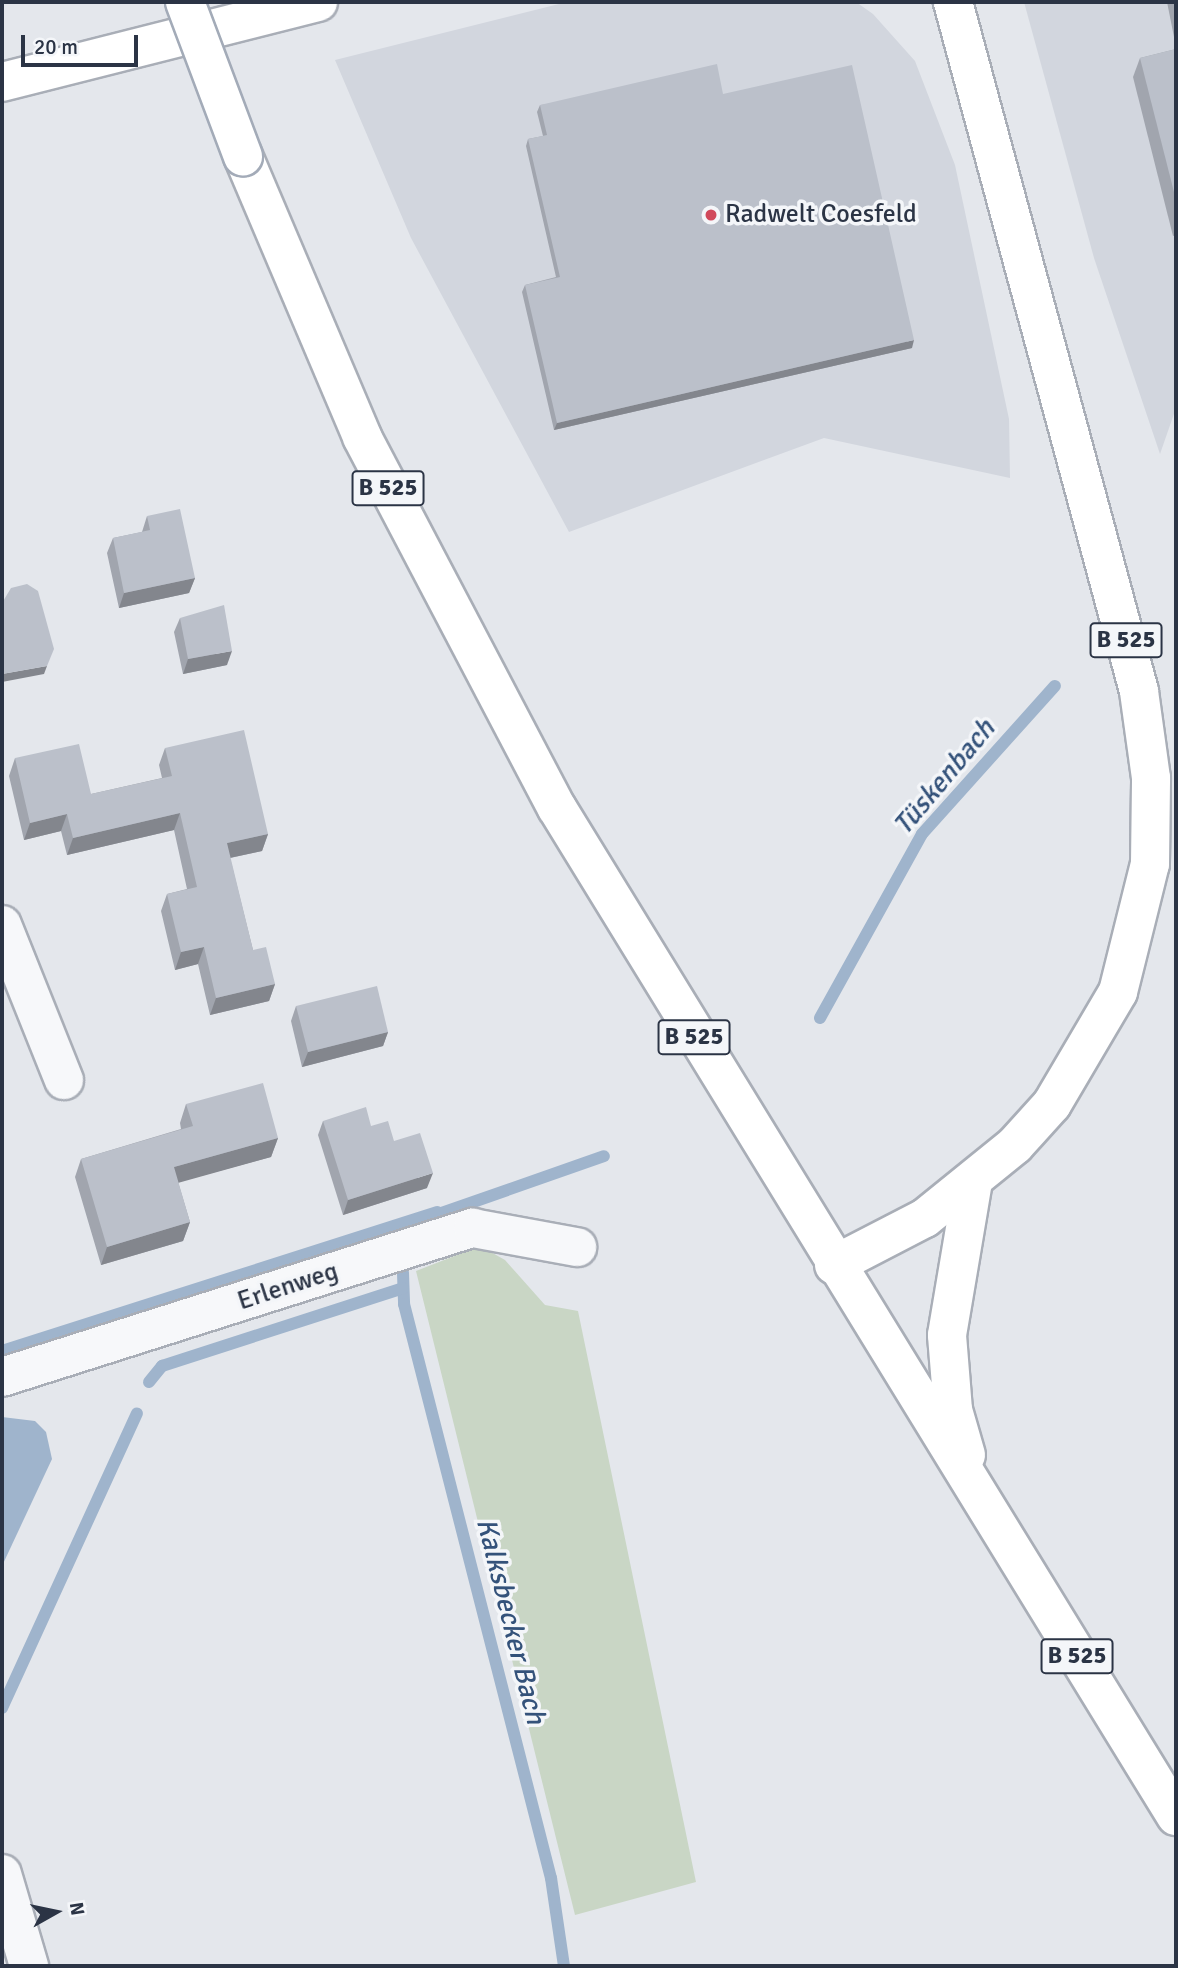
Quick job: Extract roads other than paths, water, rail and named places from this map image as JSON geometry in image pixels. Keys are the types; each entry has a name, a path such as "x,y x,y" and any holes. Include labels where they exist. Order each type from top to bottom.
{"main road":[{"name":"B 525","path":"186,2 243,156 362,437 470,650 557,808 834,1265 1176,1816"},
{"path":"2,82 317,2"},
{"path":"929,2 972,59"},
{"name":"B 525","path":"834,1265 925,1218 973,1182 1052,1104 1102,1028 1144,906 1153,821 1139,691 972,59 953,2"},
{"path":"973,1182 947,1335 953,1410 978,1496"}],"street":[{"path":"2,925 64,1080"},
{"name":"Erlenweg","path":"2,1377 473,1228 577,1247"},
{"path":"2,1874 29,1966"}],"water":[{"path":"2,1417 35,1421 46,1432 52,1459 2,1566"}],"waterway":[{"name":"Tüskenbach","path":"820,1018 922,834 1055,686"},
{"path":"433,1216 604,1156"},
{"path":"2,1351 437,1212"},
{"name":"Kalksbecker Bach","path":"403,1273 404,1304 551,1878 564,1966"},
{"path":"149,1382 162,1366 403,1288"},
{"path":"2,1708 137,1413"}],"place":[{"name":"Radwelt Coesfeld","path":"711,215"}]}
